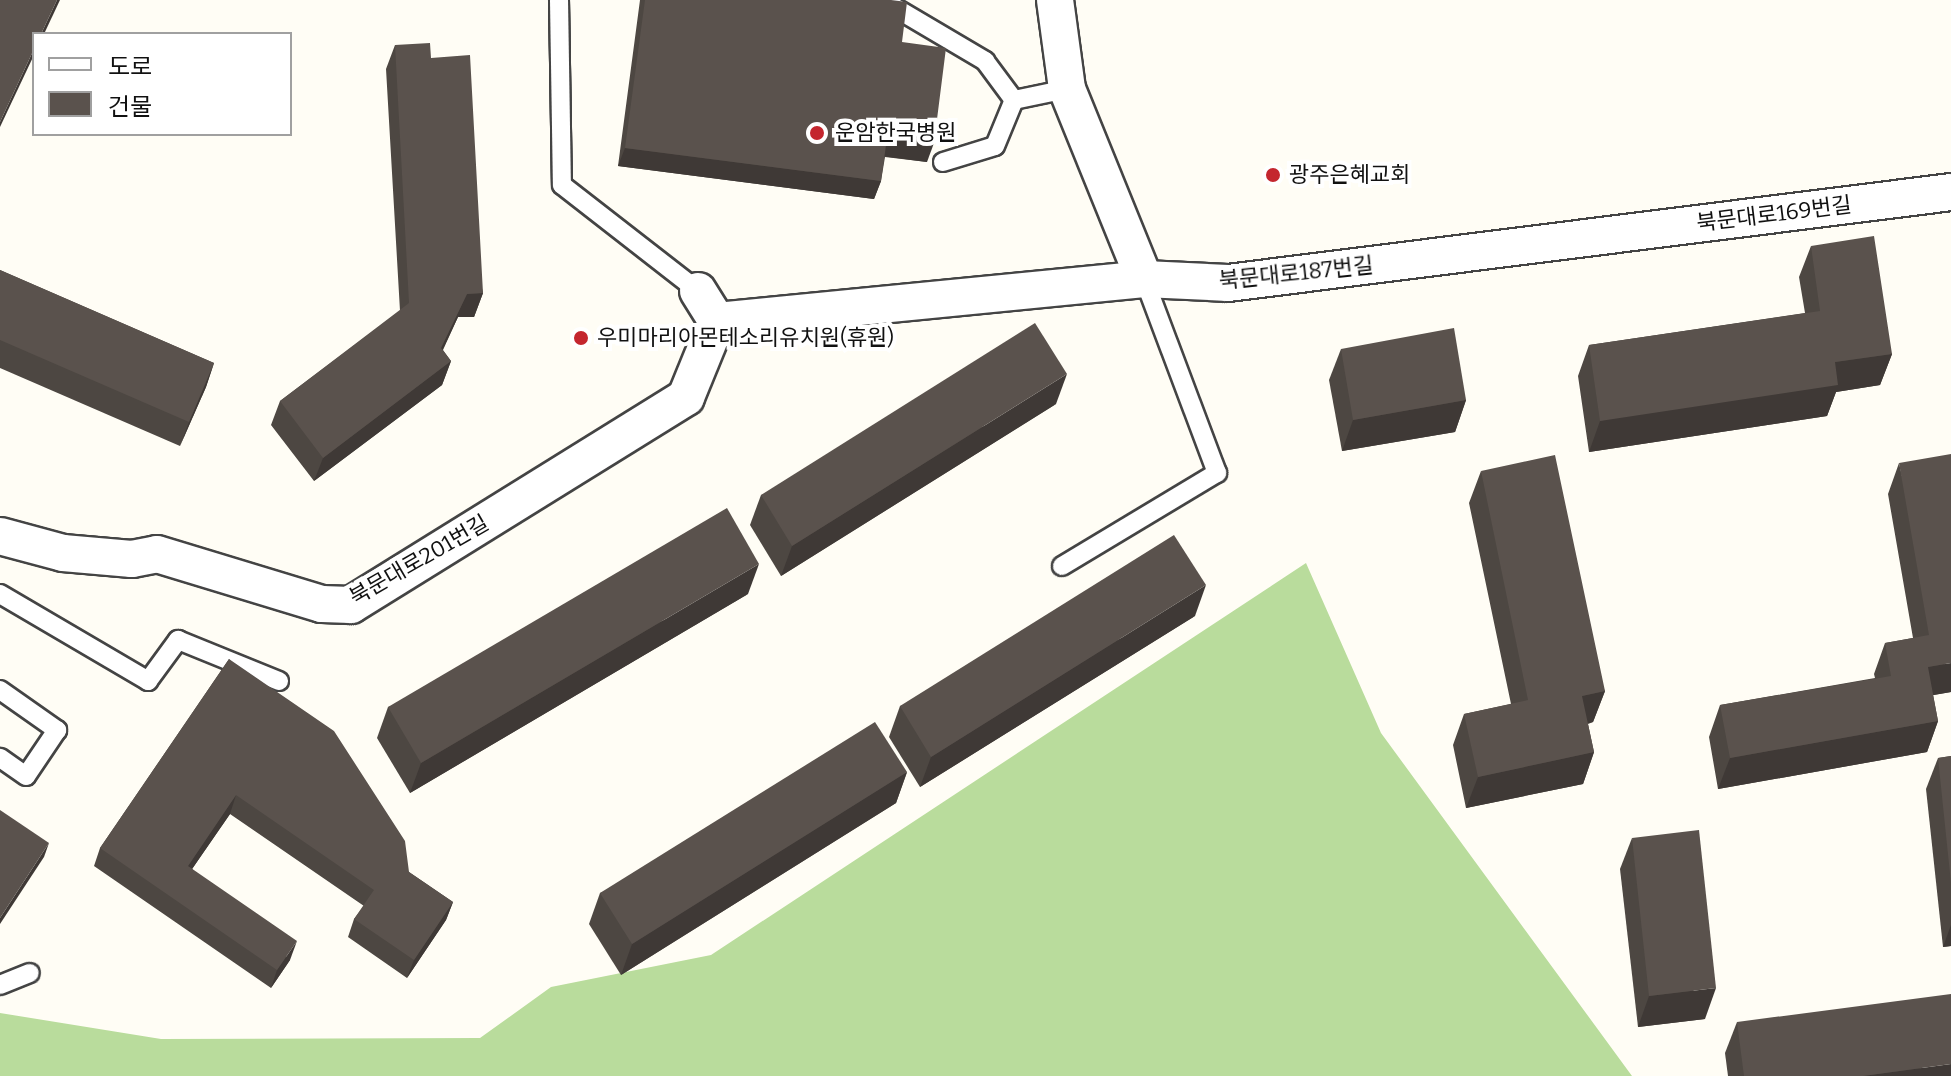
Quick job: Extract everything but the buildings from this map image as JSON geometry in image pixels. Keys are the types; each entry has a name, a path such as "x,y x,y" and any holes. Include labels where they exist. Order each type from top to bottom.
{"street":[{"path":"1055,0 1067,89 1144,279"},
{"name":"북문대로169번길","path":"1597,236 1951,192"},
{"name":"북문대로187번길","path":"717,321 1144,279 1228,283 1597,236"},
{"path":"698,291 717,321"},
{"name":"북문대로201번길","path":"0,536 63,553 132,559 157,554 322,604 351,605 686,397 717,321"}],"lane":[{"path":"559,0 562,185 698,291"},
{"path":"882,0 985,61 1014,100"},
{"path":"1014,100 1067,89"},
{"path":"943,162 995,146 1014,100"},
{"path":"1062,566 1217,473 1144,279"},
{"path":"0,594 148,681 178,640 279,681"},
{"path":"0,690 57,730 26,776 0,758"},
{"path":"0,985 30,973"}],"green space":[{"path":"1306,563 1381,733 1632,1076 0,1076 0,1013 161,1039 480,1038 551,987 711,955"}],"place":[{"name":"운암한국병원","path":"817,133"},
{"name":"광주은혜교회","path":"1273,175"},
{"name":"우미마리아몬테소리유치원(휴원)","path":"581,338"}]}
